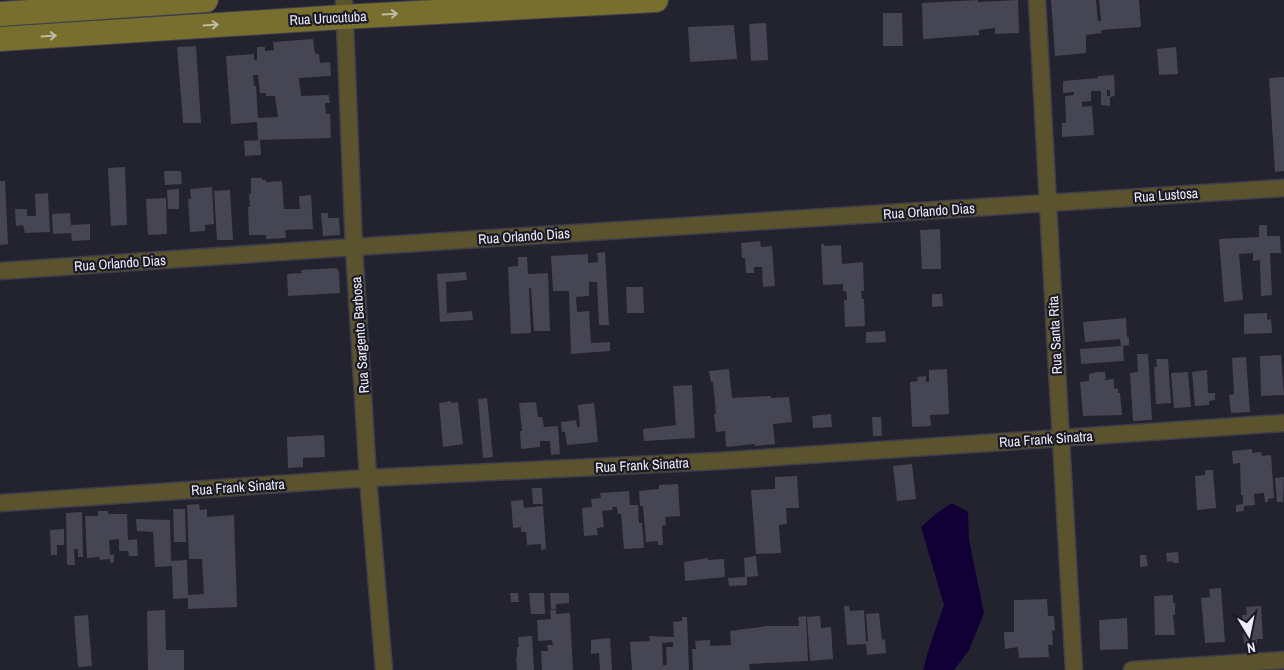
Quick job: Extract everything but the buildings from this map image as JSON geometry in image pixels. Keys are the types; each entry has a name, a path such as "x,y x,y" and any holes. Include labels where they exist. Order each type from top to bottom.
{"street":[{"path":"0,14 206,0"},
{"name":"Rua Urucutuba","path":"0,39 344,8 656,0"},
{"name":"Rua Santa Rita","path":"1037,0 1049,203 1059,438 1074,670"},
{"name":"Rua Sargento Barbosa","path":"344,8 354,247 368,478 384,670"},
{"name":"Rua Lustosa","path":"1049,203 1284,188"},
{"name":"Rua Orlando Dias","path":"0,271 1049,203"},
{"name":"Rua Frank Sinatra","path":"0,503 368,478 718,462 1284,423"},
{"path":"1132,670 1284,660"}],"shaded area":[{"path":"952,503 968,512 969,540 984,613 969,650 954,670 923,670 944,605 921,527"}]}
